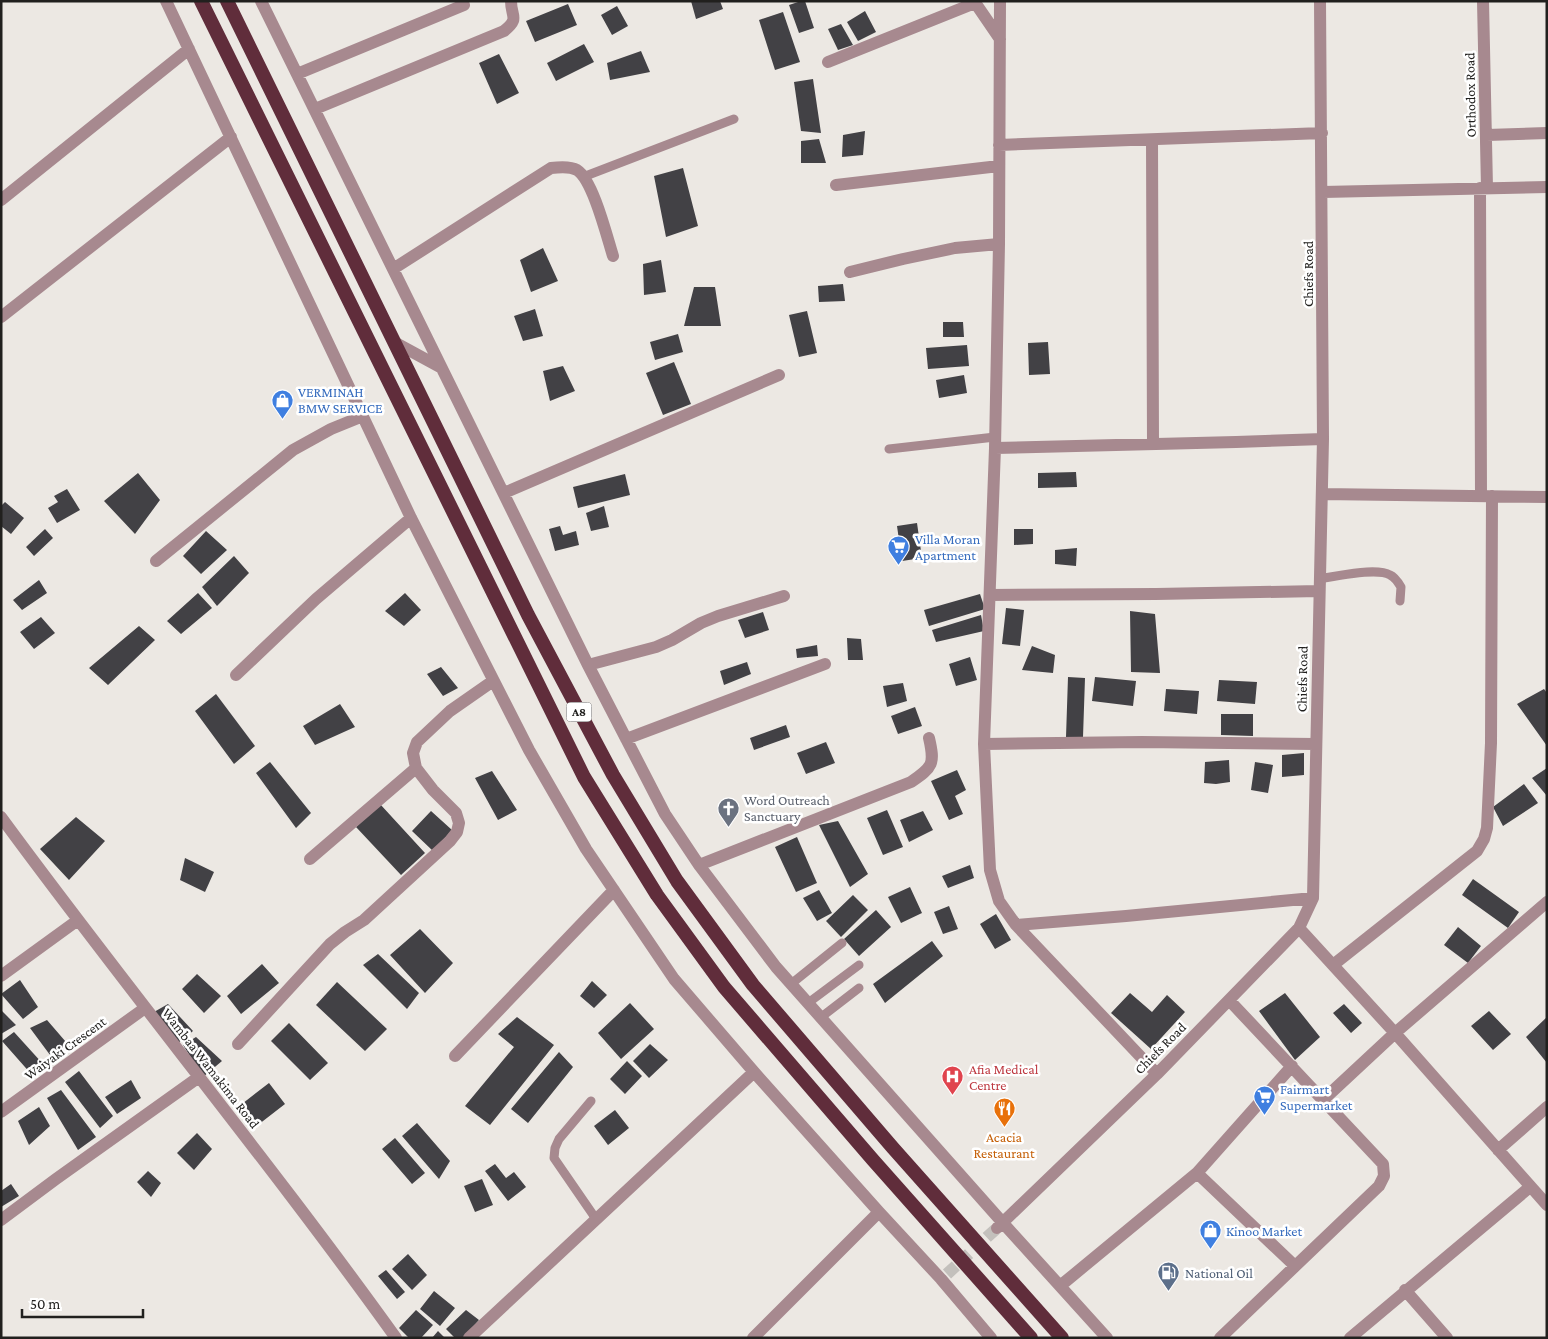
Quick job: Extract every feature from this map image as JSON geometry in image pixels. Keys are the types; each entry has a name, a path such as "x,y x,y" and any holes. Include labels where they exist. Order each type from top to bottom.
{"highway":[{"name":"A8","path":"201,1 584,777 657,895 724,987 873,1160 1031,1338"},
{"name":"A8","path":"227,1 528,615 613,775 677,881 753,985 893,1148 1062,1338"}],"street":[{"path":"166,1 411,518 534,758 586,849 674,979 879,1212 944,1277 991,1338"},
{"path":"261,1 588,665 665,814 700,865 791,984 1000,1226 1060,1286 1107,1338"},
{"path":"315,108 504,31 511,25 514,18 511,1"},
{"path":"1000,1 999,244 995,442 984,744 990,870 999,901 1016,925 1157,1074"},
{"name":"Chiefs Road","path":"1000,1226 1157,1074 1299,928 1313,898 1323,439 1320,1"},
{"name":"Orthodox Road","path":"1333,965 1477,851 1484,839 1487,828 1491,743 1483,188 1487,135 1483,1"},
{"path":"828,62 975,2 1000,39"},
{"path":"298,74 464,5"},
{"path":"1,200 189,49"},
{"path":"999,145 1322,133"},
{"path":"1487,135 1547,133"},
{"path":"1,317 231,137"},
{"path":"1152,140 1152,444"},
{"path":"836,185 999,166"},
{"path":"393,270 551,168 564,167 578,170 589,183 613,256"},
{"path":"1322,192 1547,187"},
{"path":"850,272 955,248 999,244"},
{"path":"394,342 440,367"},
{"path":"504,493 779,375"},
{"path":"156,561 293,450 331,429 363,416"},
{"path":"995,442 1152,444 1323,439"},
{"path":"1322,494 1547,497"},
{"path":"236,675 316,599 411,518"},
{"path":"990,595 1147,594 1319,585"},
{"path":"588,665 656,647 718,616 784,596"},
{"path":"626,738 825,664"},
{"path":"238,1044 330,944 364,920 450,841 457,832 459,823 456,813 433,790 416,768 413,753 416,742 450,711 494,681"},
{"path":"700,865 911,782 923,774 931,764 933,755 929,738"},
{"path":"984,744 1142,742 1316,744"},
{"path":"310,859 416,768"},
{"name":"Wambaa Wamakima Road","path":"1,816 78,920 279,1181 395,1337"},
{"path":"455,1056 614,890"},
{"path":"1016,925 1313,898"},
{"path":"1323,1100 1395,1033 1547,902"},
{"path":"1,976 78,920"},
{"path":"1299,928 1395,1033 1547,1206"},
{"path":"1220,1338 1379,1186 1384,1176 1383,1164 1229,1000"},
{"name":"Waiyaki Crescent","path":"1,1112 146,1008"},
{"path":"1060,1286 1197,1173 1292,1066"},
{"path":"469,1338 754,1072"},
{"path":"1,1220 199,1077"},
{"path":"1498,1150 1547,1107"},
{"path":"1197,1173 1295,1266"},
{"path":"1350,1338 1530,1187"},
{"path":"753,1338 879,1212"},
{"path":"1406,1290 1447,1338"}],"lane":[{"path":"583,177 734,119"},
{"path":"889,449 995,442"},
{"path":"1319,585 1357,573 1384,572 1391,575 1401,586 1400,601"},
{"path":"791,984 842,943"},
{"path":"808,1003 859,965"},
{"path":"820,1018 859,988"},
{"path":"592,1101 560,1139 555,1148 554,1158 596,1219"}],"building":[{"path":"691,1 720,1 723,9 696,19"},
{"path":"805,1 814,28 799,33 789,5"},
{"path":"568,4 577,25 535,42 526,21"},
{"path":"617,6 628,26 612,35 601,15"},
{"path":"865,11 876,32 858,41 847,22"},
{"path":"783,12 800,62 775,70 759,20"},
{"path":"841,24 853,45 838,50 828,29"},
{"path":"584,44 594,62 556,81 547,63"},
{"path":"641,51 650,72 610,80 607,63"},
{"path":"499,54 519,93 497,104 479,63"},
{"path":"813,79 821,133 801,131 794,82"},
{"path":"865,131 863,155 842,157 843,135"},
{"path":"819,139 826,163 801,163 801,141"},
{"path":"683,168 698,226 666,237 654,176"},
{"path":"543,248 558,281 531,292 520,260"},
{"path":"661,260 666,292 644,295 643,264"},
{"path":"843,284 845,301 819,302 818,286"},
{"path":"694,287 715,287 721,326 684,326"},
{"path":"535,309 543,336 523,341 514,316"},
{"path":"807,311 817,353 799,357 789,315"},
{"path":"943,322 963,322 964,337 943,337"},
{"path":"678,334 683,352 655,360 650,342"},
{"path":"1048,342 1050,374 1029,375 1028,343"},
{"path":"967,345 969,366 928,369 926,348"},
{"path":"674,362 691,404 663,415 646,373"},
{"path":"563,366 575,391 550,401 543,371"},
{"path":"964,375 967,393 939,398 936,380"},
{"path":"1076,472 1077,487 1038,488 1038,473"},
{"path":"138,473 160,500 135,534 104,501"},
{"path":"625,474 630,495 578,508 573,487"},
{"path":"67,489 80,510 57,523 48,508 58,502 54,496"},
{"path":"5,502 24,518 11,534 1,526 1,506"},
{"path":"604,506 609,527 591,531 586,513"},
{"path":"917,523 922,558 902,561 897,526"},
{"path":"560,526 563,535 576,531 579,545 555,551 549,529"},
{"path":"45,529 53,538 34,556 26,547"},
{"path":"1014,529 1033,529 1033,544 1014,545"},
{"path":"206,531 227,550 201,574 183,556"},
{"path":"1077,548 1076,566 1055,564 1055,550"},
{"path":"234,556 249,573 217,606 202,587"},
{"path":"39,580 47,593 22,610 13,600"},
{"path":"198,593 212,608 181,634 167,621"},
{"path":"405,593 421,610 404,626 385,611"},
{"path":"980,594 985,609 929,626 924,610"},
{"path":"1006,608 1024,610 1020,646 1002,644"},
{"path":"1130,611 1155,614 1160,673 1131,672"},
{"path":"763,612 769,630 745,638 738,620"},
{"path":"981,615 984,631 936,642 932,630"},
{"path":"41,617 55,633 34,649 20,632"},
{"path":"139,626 155,640 108,685 89,668"},
{"path":"847,638 861,639 863,660 848,660"},
{"path":"817,645 818,656 797,658 796,649"},
{"path":"1032,646 1055,655 1053,673 1022,670"},
{"path":"970,657 977,680 956,686 949,664"},
{"path":"747,662 751,674 724,685 720,671"},
{"path":"441,667 458,688 443,696 427,674"},
{"path":"1068,677 1085,678 1083,737 1066,737"},
{"path":"1095,677 1136,681 1133,706 1092,701"},
{"path":"1219,680 1257,682 1255,704 1217,701"},
{"path":"903,683 907,701 887,707 883,686"},
{"path":"1166,689 1199,691 1197,714 1164,711"},
{"path":"1544,689 1547,693 1547,746 1517,704"},
{"path":"216,694 255,746 234,764 195,711"},
{"path":"340,704 355,727 315,745 303,726"},
{"path":"915,707 922,726 898,734 891,716"},
{"path":"1221,714 1253,714 1253,736 1221,735"},
{"path":"786,725 790,737 754,750 750,738"},
{"path":"826,742 835,763 806,774 797,753"},
{"path":"1304,753 1304,775 1282,777 1282,755"},
{"path":"1229,760 1230,782 1204,783 1205,762"},
{"path":"270,762 311,813 296,828 256,773"},
{"path":"1255,762 1273,765 1268,793 1251,790"},
{"path":"1547,768 1547,796 1532,778"},
{"path":"957,770 966,790 955,796 963,814 949,820 931,781"},
{"path":"492,771 517,810 498,820 475,778"},
{"path":"1524,784 1538,803 1503,826 1493,807"},
{"path":"380,804 425,853 401,875 356,827"},
{"path":"887,810 903,847 883,855 867,818"},
{"path":"431,811 452,830 433,851 412,831"},
{"path":"923,811 933,830 909,842 900,820"},
{"path":"76,817 105,841 69,880 40,849"},
{"path":"838,821 868,874 850,887 819,825"},
{"path":"797,837 817,883 796,892 775,847"},
{"path":"185,858 214,872 205,892 180,880"},
{"path":"970,865 974,878 948,888 942,876"},
{"path":"1473,879 1519,912 1508,928 1462,895"},
{"path":"910,887 922,913 901,923 888,897"},
{"path":"819,890 832,913 817,921 803,898"},
{"path":"853,895 868,910 841,937 826,921"},
{"path":"949,906 958,929 943,934 934,912"},
{"path":"876,910 891,927 859,956 844,939"},
{"path":"996,914 1011,940 995,949 980,924"},
{"path":"1458,927 1481,946 1468,963 1444,945"},
{"path":"420,929 453,963 425,993 390,955"},
{"path":"932,941 943,956 885,1003 873,984"},
{"path":"378,954 419,993 407,1009 363,965"},
{"path":"262,964 279,983 241,1014 227,996"},
{"path":"197,974 221,996 204,1013 182,989"},
{"path":"20,980 38,1007 23,1019 1,994"},
{"path":"592,981 607,995 594,1008 580,996"},
{"path":"337,982 387,1029 365,1051 316,1005"},
{"path":"1130,993 1152,1012 1167,995 1185,1012 1151,1049 1111,1013"},
{"path":"1285,993 1320,1037 1295,1060 1259,1011"},
{"path":"630,1003 654,1029 621,1059 598,1033"},
{"path":"168,1004 193,1031 178,1043 154,1012"},
{"path":"1344,1004 1362,1023 1351,1033 1333,1013"},
{"path":"1,1010 16,1025 1,1034"},
{"path":"1489,1011 1511,1034 1493,1050 1471,1026"},
{"path":"517,1017 554,1045 490,1125 465,1106 514,1047 498,1034"},
{"path":"1547,1017 1547,1063 1526,1037"},
{"path":"47,1020 72,1049 53,1059 30,1028"},
{"path":"289,1023 328,1063 310,1080 271,1041"},
{"path":"14,1032 43,1064 32,1075 2,1041"},
{"path":"196,1037 222,1061 203,1077 183,1045"},
{"path":"650,1044 668,1060 649,1078 633,1061"},
{"path":"559,1052 573,1067 528,1123 511,1109"},
{"path":"627,1061 642,1076 625,1094 610,1079"},
{"path":"79,1071 113,1116 100,1128 65,1082"},
{"path":"131,1080 141,1098 117,1114 105,1097"},
{"path":"269,1083 285,1104 254,1128 238,1107"},
{"path":"61,1090 96,1137 78,1150 47,1098"},
{"path":"39,1107 50,1126 29,1145 18,1121"},
{"path":"615,1110 629,1128 608,1145 594,1126"},
{"path":"417,1123 450,1161 439,1179 402,1136"},
{"path":"197,1133 212,1149 194,1170 177,1153"},
{"path":"395,1138 425,1173 412,1184 382,1149"},
{"path":"495,1164 506,1178 514,1172 526,1187 508,1201 485,1171"},
{"path":"148,1171 161,1183 151,1197 137,1182"},
{"path":"482,1179 493,1205 475,1212 464,1186"},
{"path":"11,1184 19,1196 1,1207 1,1191"},
{"path":"408,1254 427,1275 412,1290 392,1269"},
{"path":"386,1270 405,1292 397,1299 378,1276"},
{"path":"434,1291 455,1308 440,1326 420,1309"},
{"path":"416,1310 433,1325 421,1338 409,1338 399,1328"},
{"path":"466,1310 479,1320 463,1338 455,1338 446,1329"},
{"path":"438,1331 445,1338 432,1338"}],"tunnel":[{"path":"947,1274 997,1228"}],"place":[{"name":"VERMINAH BMW SERVICE","path":"282,419"},
{"name":"Villa Moran Apartment","path":"899,566"},
{"name":"Word Outreach Sanctuary","path":"728,827"},
{"name":"Afia Medical Centre","path":"953,1096"},
{"name":"Fairmart Supermarket","path":"1264,1116"},
{"name":"Acacia Restaurant","path":"1004,1128"},
{"name":"Kinoo Market","path":"1210,1250"},
{"name":"National Oil","path":"1169,1292"}]}
